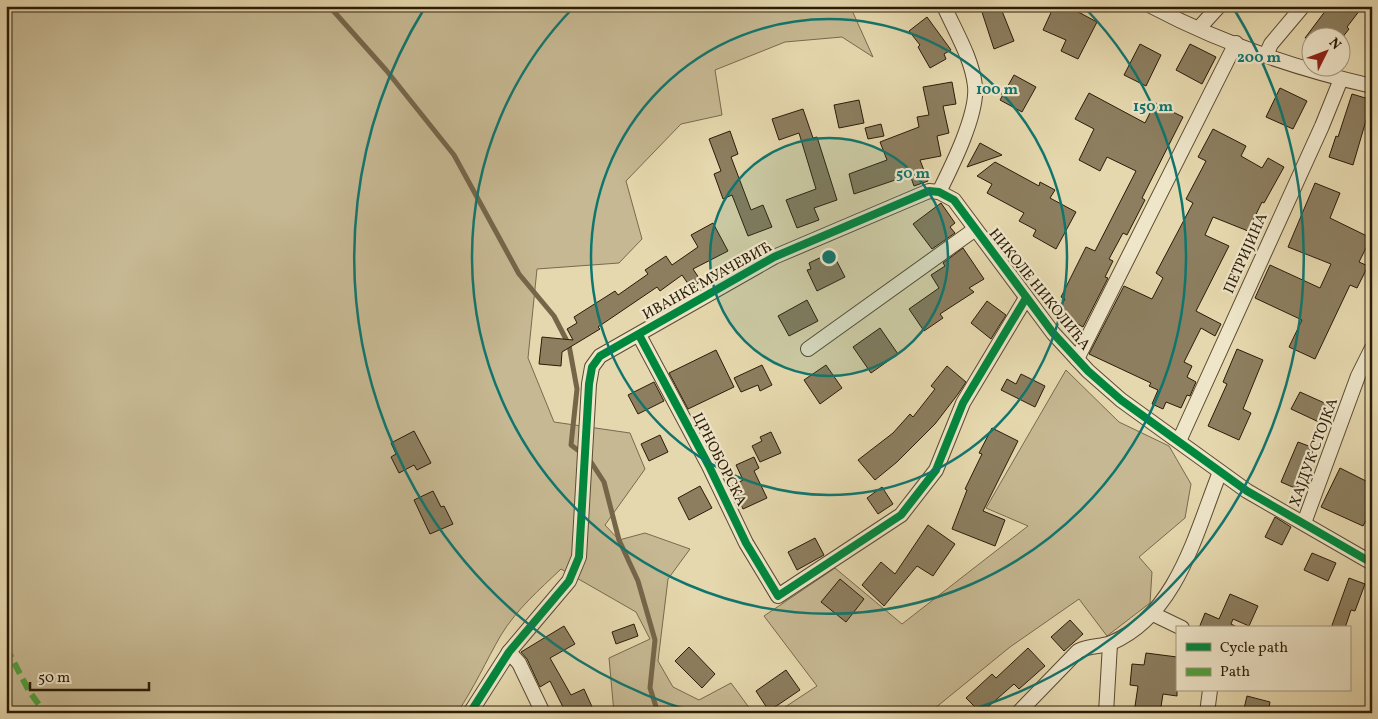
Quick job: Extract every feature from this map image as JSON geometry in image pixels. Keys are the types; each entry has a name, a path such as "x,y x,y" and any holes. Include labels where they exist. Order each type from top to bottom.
{"street":[{"path":"939,192 961,142 974,106 975,88 965,53 944,6"},
{"path":"1152,6 1199,28 1266,55 1341,79 1372,86"},
{"path":"1199,28 1219,6"},
{"path":"1266,55 1271,44 1304,6"},
{"path":"1077,359 1236,43"},
{"name":"ПЕТРИЈИНА","path":"1179,441 1322,126 1341,79"},
{"name":"ИВАНКЕ МУАЧЕВИЋ","path":"470,713 509,652 576,570 579,557 589,384 595,362 608,351 774,257 929,191 939,192"},
{"name":"НИКОЛЕ НИКОЛИЋА","path":"939,192 954,200 974,230 1026,298 1077,359 1121,400 1247,491 1304,522"},
{"path":"808,349 974,230"},
{"name":"ЦРНОБОРСКА","path":"639,335 722,490 746,543 778,596 901,515 936,470 963,404 1026,298"},
{"name":"ХАЈДУК СТОЈКА","path":"1372,348 1358,376 1304,522 1372,563"},
{"path":"1018,713 1078,651 1090,645 1110,644 1152,614 1175,580 1220,472"},
{"path":"1152,614 1178,626"},
{"path":"1106,713 1110,644"},
{"path":"509,652 519,663 543,713"},
{"path":"1207,713 1210,692"}],"shaded area":[{"path":"6,6 850,6 873,57 842,37 785,42 715,70 722,115 681,124 626,181 642,239 619,263 537,269 528,358 554,422 630,433 645,469 605,525 619,540 645,533 690,549 668,579 658,661 673,687 699,700 731,683 753,713 614,713 609,658 650,639 636,612 561,569 529,600 507,626 457,713 6,713"},
{"path":"1066,370 1119,422 1169,446 1191,484 1185,518 1139,557 1152,572 1150,603 1107,636 1079,599 1010,647 929,713 776,713 817,686 764,616 835,568 902,624 1028,526 986,508"}],"building":[{"path":"980,6 1000,6 1014,41 994,49"},
{"path":"1054,6 1067,6 1097,22 1078,59 1061,51 1066,40 1043,30"},
{"path":"1329,6 1363,6 1348,28 1312,28"},
{"path":"927,17 951,50 944,54 946,59 930,68 918,47 920,45 909,31"},
{"path":"1140,44 1161,55 1146,86 1124,75"},
{"path":"1190,44 1216,57 1202,84 1176,70"},
{"path":"1014,75 1036,87 1022,112 1000,100"},
{"path":"952,82 956,104 943,106 949,133 937,136 941,156 920,160 928,181 914,186 910,175 854,194 849,174 887,160 880,142 919,127 917,117 929,115 923,87"},
{"path":"1280,88 1307,101 1293,129 1266,117"},
{"path":"1089,93 1145,123 1155,103 1183,117 1142,198 1145,200 1127,235 1123,233 1109,259 1113,261 1105,277 1108,278 1083,327 1057,313 1065,299 1061,297 1086,247 1095,251 1136,171 1107,157 1100,171 1079,160 1094,129 1075,119"},
{"path":"1352,94 1372,100 1353,165 1329,157 1336,136 1338,137"},
{"path":"859,100 864,123 839,128 834,105"},
{"path":"803,109 813,138 817,137 837,200 814,208 819,220 797,228 786,200 816,189 799,133 779,140 772,119"},
{"path":"881,124 884,136 868,139 865,128"},
{"path":"1213,129 1246,146 1241,156 1262,168 1268,158 1284,167 1264,203 1262,202 1248,231 1213,217 1205,235 1229,246 1196,311 1221,324 1215,336 1201,328 1184,362 1192,366 1187,377 1196,382 1190,396 1187,395 1181,408 1166,402 1163,409 1152,404 1158,390 1149,386 1151,383 1089,354 1124,286 1152,299 1163,278 1156,273 1193,203 1186,199 1206,161 1198,157"},
{"path":"730,131 738,154 731,157 751,210 763,205 772,227 748,236 732,195 723,199 714,174 721,171 709,139"},
{"path":"980,143 1002,155 967,167"},
{"path":"995,162 1039,186 1040,182 1055,190 1050,198 1076,212 1056,249 1033,236 1036,230 1019,221 1024,213 987,193 992,184 977,176"},
{"path":"1315,183 1340,193 1330,218 1371,238 1359,262 1368,266 1357,288 1350,285 1315,359 1289,347 1302,320 1255,298 1270,265 1320,288 1331,264 1288,247"},
{"path":"941,203 955,223 950,227 955,233 932,249 913,224"},
{"path":"713,223 728,251 693,269 701,281 691,288 682,275 660,291 657,287 598,327 600,329 562,352 561,366 539,364 542,337 573,340 567,329 577,323 574,317 615,291 618,295 648,274 645,270 666,256 672,265 698,247 691,235"},
{"path":"963,248 984,279 969,288 974,292 940,314 943,318 924,331 909,309 939,288 931,275 945,266 943,263"},
{"path":"832,252 845,277 817,291 807,270 811,269 809,263"},
{"path":"807,300 818,321 789,336 778,316"},
{"path":"987,301 1006,315 991,339 971,323"},
{"path":"880,328 898,354 871,373 853,347"},
{"path":"1237,349 1263,360 1243,409 1251,413 1239,440 1208,426 1227,384 1223,382"},
{"path":"716,350 734,387 688,409 669,373"},
{"path":"762,365 772,385 760,391 758,385 741,392 734,378"},
{"path":"826,365 842,388 820,404 804,380"},
{"path":"947,366 966,382 935,424 897,462 875,480 858,460 893,433 910,414 913,417 935,389 931,386"},
{"path":"1021,374 1045,386 1035,407 1001,390 1007,379 1016,384"},
{"path":"654,382 664,401 638,414 628,395"},
{"path":"1300,392 1329,405 1321,423 1291,409"},
{"path":"992,428 1018,441 983,511 1005,520 995,546 952,529 967,490 965,489 982,454 979,453"},
{"path":"414,431 431,463 417,470 414,465 399,473 391,457 396,454 391,443"},
{"path":"771,432 781,453 760,462 752,446 762,441 760,437"},
{"path":"660,435 668,452 649,461 641,444"},
{"path":"1298,442 1314,448 1297,489 1281,482"},
{"path":"754,457 759,468 754,471 767,498 743,509 732,486 743,480 736,465"},
{"path":"1340,468 1372,484 1372,509 1363,526 1321,507"},
{"path":"700,486 712,508 689,520 678,498"},
{"path":"882,487 893,504 878,514 867,498"},
{"path":"433,491 441,507 444,506 453,524 430,534 414,500"},
{"path":"1275,517 1291,527 1282,545 1265,537"},
{"path":"928,525 955,544 933,576 917,566 884,606 862,585 881,562 895,574"},
{"path":"815,538 824,555 797,570 788,552"},
{"path":"1312,553 1336,563 1328,581 1304,570"},
{"path":"1349,578 1365,584 1355,611 1351,610 1346,626 1332,626"},
{"path":"840,579 864,599 846,622 821,602"},
{"path":"1230,594 1258,606 1249,626 1233,619 1231,624 1235,626 1200,626 1205,613 1219,619"},
{"path":"1070,620 1083,634 1064,651 1051,637"},
{"path":"634,624 638,636 616,644 612,632"},
{"path":"564,626 575,644 550,658 571,695 584,689 593,709 585,713 566,713 550,681 540,687 527,659 521,652"},
{"path":"689,647 715,674 702,688 675,661"},
{"path":"1028,648 1045,666 1019,689 1014,684 981,713 966,698 992,674 996,678"},
{"path":"1146,653 1176,657 1177,696 1163,694 1160,713 1134,713 1138,686 1130,685 1132,664 1144,665"},
{"path":"786,670 800,690 769,711 756,691"},
{"path":"1247,696 1270,702 1268,713 1243,713"}],"waterway":[{"path":"329,6 386,70 454,155 519,274 554,316 569,345 577,389 571,445 579,451"},
{"path":"589,459 604,482 619,540 638,581 655,640 650,688 658,713"}],"marked path":[{"path":"6,647 29,691 45,713"}],"cycle path":[{"path":"470,713 509,652 569,581 579,557 589,384 592,367 600,356 774,257 929,191 939,192 954,200 1053,333 1088,371 1121,400 1247,491 1372,563"},
{"path":"639,335 709,466 746,543 778,596 901,515 936,470 963,403 1026,298"}]}
